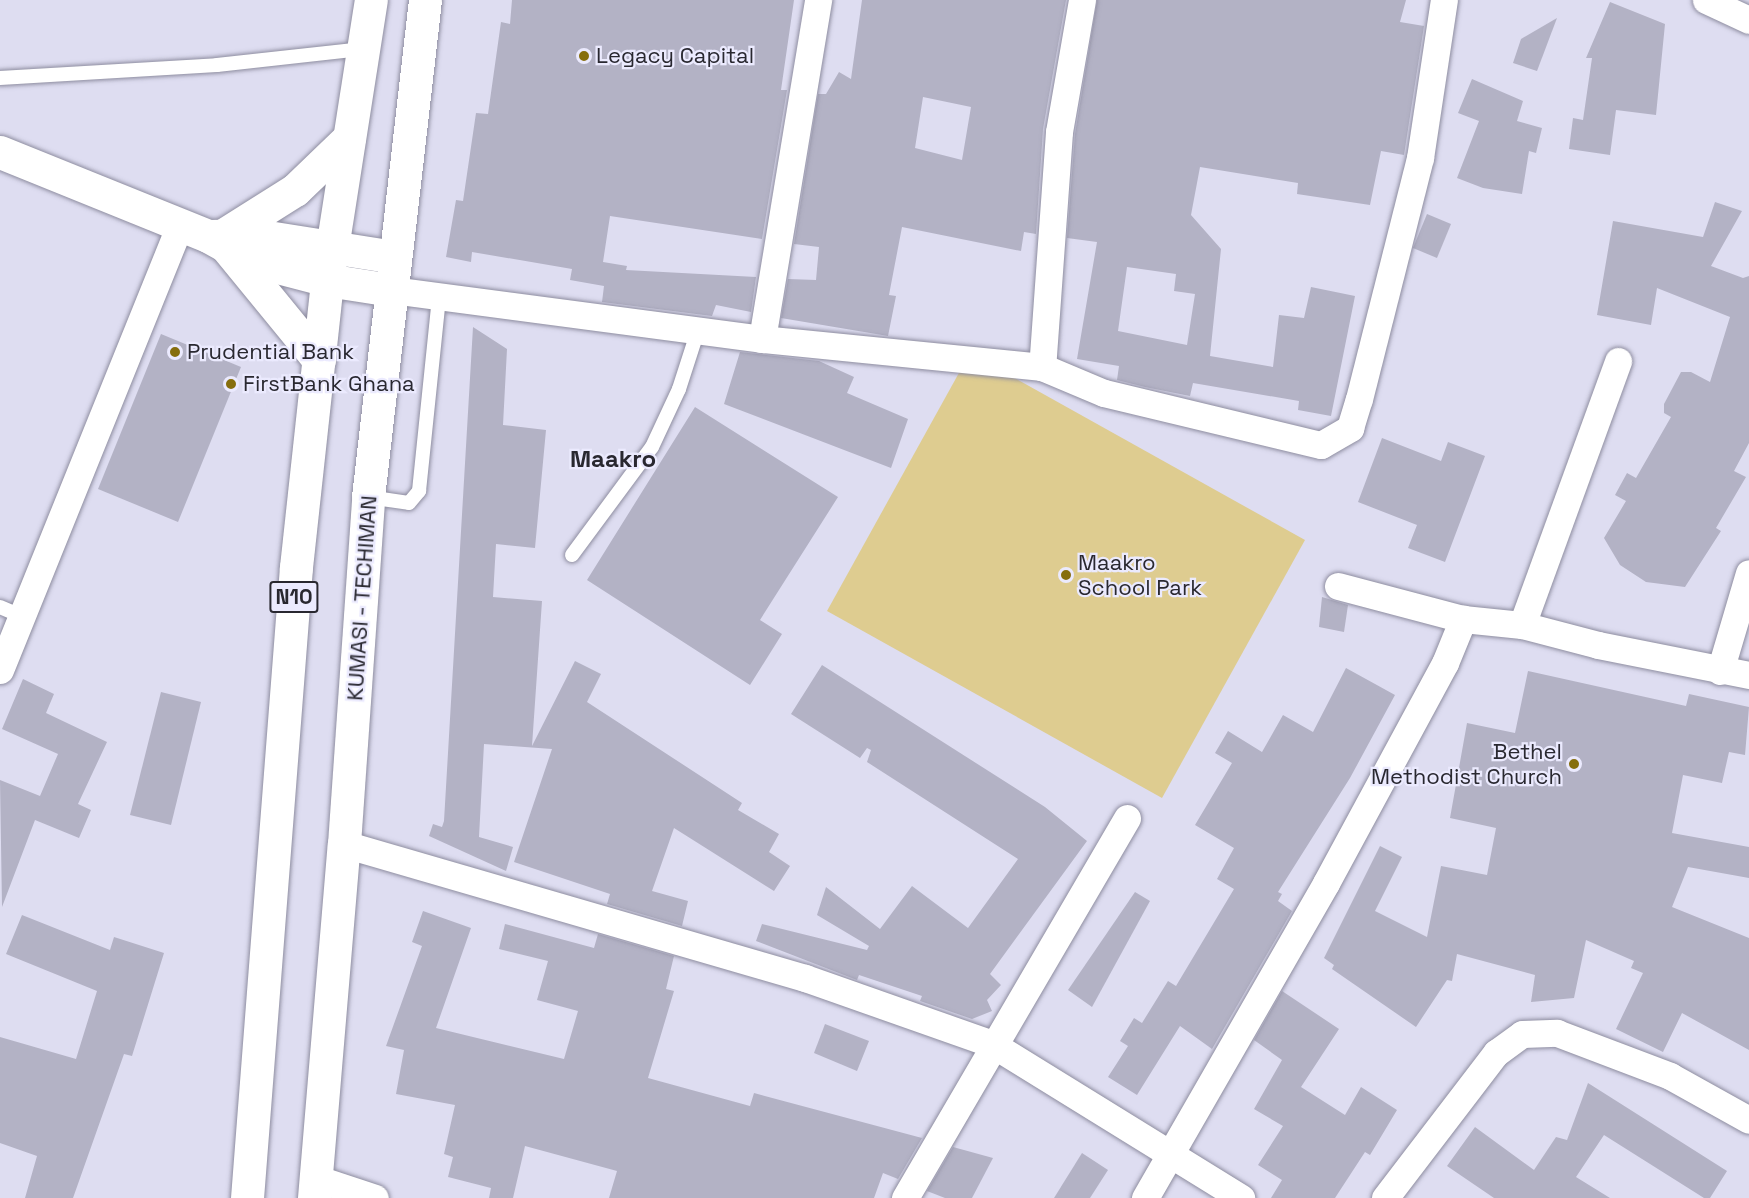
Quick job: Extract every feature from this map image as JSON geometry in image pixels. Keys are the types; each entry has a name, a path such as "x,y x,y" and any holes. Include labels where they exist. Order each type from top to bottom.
{"main road":[{"name":"N10","path":"247,1198 295,579 330,265 371,0"},
{"name":"KUMASI - TECHIMAN","path":"314,1188 344,844 368,497 424,0"},
{"path":"209,235 295,190 349,138"},
{"path":"0,152 209,235 255,235 391,290"},
{"path":"209,235 319,360"},
{"path":"330,265 394,257"}],"street":[{"path":"762,339 818,0"},
{"path":"1042,367 1059,132 1082,0"},
{"path":"391,290 762,339 1042,367 1104,393 1321,445 1350,428 1420,158 1444,0"},
{"path":"1706,0 1749,20"},
{"path":"0,670 10,611 209,235"},
{"path":"1522,626 1618,361"},
{"path":"1720,671 1749,573"},
{"path":"1338,586 1463,619 1522,626 1720,671 1749,675"},
{"path":"1145,1198 1326,883 1445,663 1463,619"},
{"path":"904,1198 992,1044 1127,818"},
{"path":"344,844 805,978 992,1044 1241,1198"},
{"path":"1385,1198 1496,1053 1522,1034 1538,1031 1568,1037 1670,1076 1749,1120"},
{"path":"314,1188 375,1198"}],"lane":[{"path":"0,78 217,65 363,49"},
{"path":"368,497 409,503 419,491 439,297"},
{"path":"572,555 652,447 679,389 698,330"}],"shaded area":[{"name":"Maakro School Park","path":"970,353 1305,540 1162,798 827,611"}],"building":[{"path":"512,0 794,0 781,90 787,90 762,239 610,216 603,262 627,266 626,270 756,277 751,312 716,305 712,316 602,302 604,286 570,280 572,269 472,252 471,262 446,257 456,200 463,201 476,113 488,114 501,22 510,24"},
{"path":"862,0 1066,0 1043,129 1036,234 1024,232 1021,251 902,227 889,295 896,296 888,336 781,318 788,279 816,280 819,247 794,244 818,94 826,94 839,72 851,79","holes":["923,97 971,107 962,160 915,148"]},
{"path":"1097,0 1406,0 1400,22 1424,26 1404,155 1381,151 1370,205 1297,194 1298,183 1200,167 1191,215 1221,249 1210,356 1273,367 1279,315 1304,318 1311,287 1355,296 1331,416 1298,410 1299,401 1193,383 1190,396 1145,387 1117,380 1119,366 1077,359 1097,242 1067,238 1075,134","holes":["1127,267 1176,274 1174,291 1195,294 1187,345 1118,331"]},
{"path":"1610,2 1665,24 1656,115 1616,110 1610,155 1569,149 1573,118 1583,120 1592,58 1586,58"},
{"path":"1557,18 1537,71 1513,63 1521,39"},
{"path":"1472,79 1523,101 1517,121 1542,128 1536,153 1529,151 1522,194 1483,188 1457,178 1479,121 1458,113"},
{"path":"1715,202 1742,211 1711,266 1743,278 1749,276 1749,443 1734,471 1746,477 1716,528 1721,531 1685,587 1646,582 1620,565 1604,538 1626,501 1615,495 1627,473 1636,478 1671,417 1664,413 1664,404 1681,372 1691,372 1710,382 1730,317 1657,288 1651,325 1597,315 1613,221 1703,237"},
{"path":"1427,214 1451,224 1437,258 1413,248"},
{"path":"473,327 507,349 503,425 546,430 535,548 496,544 493,597 542,601 532,746 575,661 601,674 587,702 742,803 738,810 779,834 769,852 790,866 774,891 674,828 652,891 688,901 682,926 607,904 610,894 514,862 552,749 484,744 479,837 513,847 506,871 429,836 433,824 442,827 444,821"},
{"path":"161,334 241,367 178,522 98,489"},
{"path":"740,352 819,361 854,377 847,393 908,419 891,468 724,404"},
{"path":"695,407 838,497 760,620 782,634 750,685 587,580"},
{"path":"1382,438 1441,461 1448,442 1485,456 1445,562 1408,548 1417,525 1358,502"},
{"path":"1322,597 1348,605 1344,632 1319,627"},
{"path":"822,665 1045,807 1087,841 990,974 1001,985 987,1000 992,1011 972,1019 920,1001 922,996 859,975 857,980 756,941 762,924 867,950 869,946 817,915 826,887 880,929 912,886 968,928 1018,859 867,762 871,750 867,748 860,758 791,714"},
{"path":"1346,668 1395,695 1350,778 1278,892 1282,894 1278,901 1292,911 1212,1049 1180,1026 1137,1095 1108,1077 1128,1046 1120,1041 1134,1018 1142,1023 1168,981 1176,986 1234,889 1217,879 1234,848 1195,825 1232,763 1215,753 1228,731 1262,752 1283,715 1313,732"},
{"path":"1528,671 1686,706 1689,694 1749,707 1745,755 1729,752 1722,783 1683,775 1672,833 1749,847 1749,878 1688,867 1672,907 1749,938 1749,1050 1682,1013 1663,1052 1616,1029 1643,973 1631,968 1634,961 1586,940 1574,998 1531,1002 1535,975 1457,954 1452,981 1447,980 1416,1027 1332,969 1334,965 1324,958 1380,846 1402,857 1375,911 1427,937 1441,866 1487,875 1496,828 1450,818 1467,723 1515,733"},
{"path":"23,679 54,694 46,713 107,742 78,804 91,810 79,838 35,820 2,907 0,780 40,796 58,754 2,729"},
{"path":"161,692 201,702 171,825 130,815"},
{"path":"1135,892 1150,901 1092,1007 1068,990"},
{"path":"423,911 471,928 436,1028 564,1059 578,1011 537,1000 548,961 499,949 505,924 594,948 598,934 674,956 666,989 674,991 648,1078 750,1106 754,1093 922,1138 898,1179 883,1173 874,1198 609,1198 617,1171 525,1146 513,1198 489,1198 491,1188 448,1177 453,1157 444,1154 455,1105 396,1094 404,1050 386,1046 422,946 412,942"},
{"path":"22,915 110,950 114,937 164,953 132,1056 124,1054 73,1198 25,1198 37,1156 0,1143 0,1037 76,1059 97,991 6,954"},
{"path":"1282,991 1339,1029 1301,1087 1345,1115 1361,1087 1397,1110 1370,1155 1365,1152 1335,1198 1271,1198 1282,1180 1258,1165 1283,1126 1254,1109 1282,1060 1254,1040"},
{"path":"825,1024 869,1041 857,1071 814,1053"},
{"path":"1588,1083 1727,1171 1710,1198 1704,1198 1604,1135 1576,1177 1610,1198 1494,1198 1447,1166 1475,1127 1534,1170 1556,1137 1567,1140"},
{"path":"953,1147 993,1158 972,1198 945,1198 927,1191"},
{"path":"1082,1153 1108,1170 1090,1198 1054,1198"}],"place":[{"name":"Legacy Capital","path":"584,56"},
{"name":"Prudential Bank","path":"175,352"},
{"name":"FirstBank Ghana","path":"231,384"},
{"name":"Maakro School Park","path":"1066,575"},
{"name":"Bethel Methodist Church","path":"1574,764"}],"district":[{"name":"Maakro","path":"613,459"}]}
